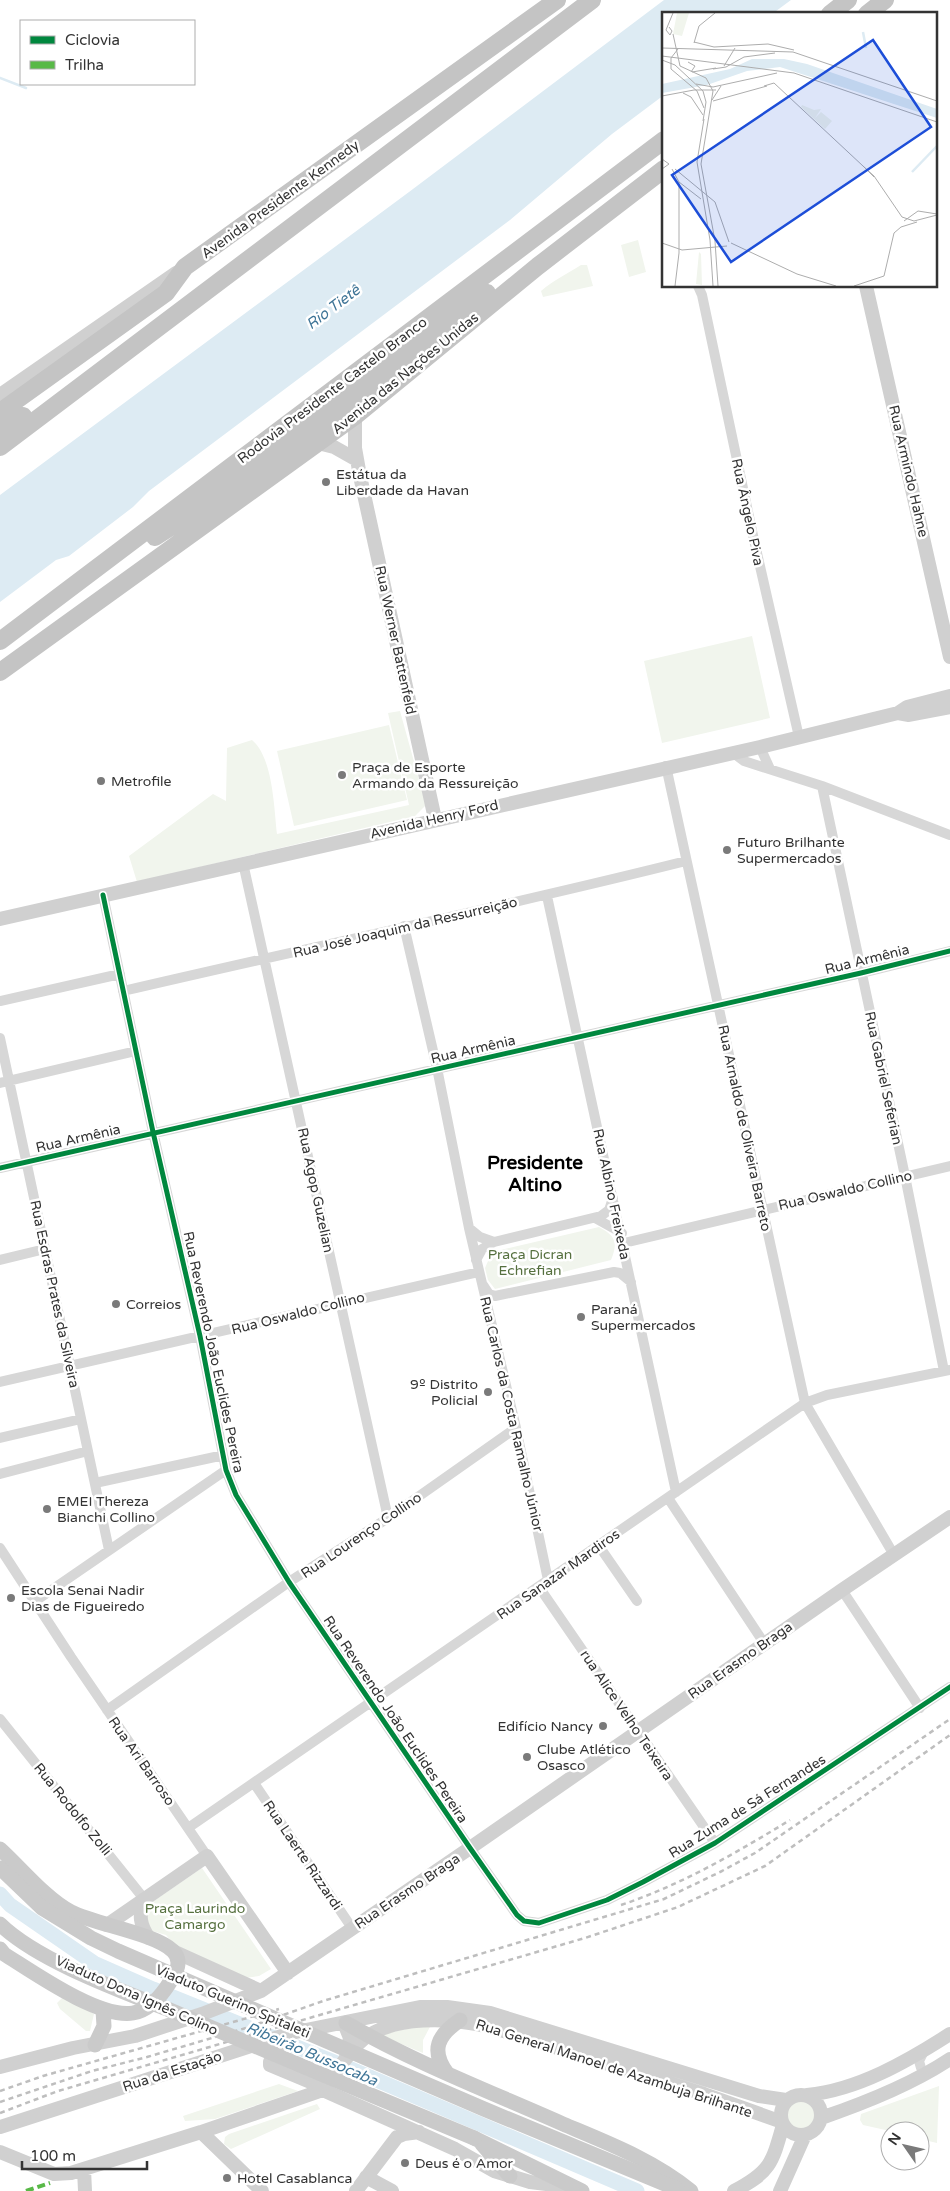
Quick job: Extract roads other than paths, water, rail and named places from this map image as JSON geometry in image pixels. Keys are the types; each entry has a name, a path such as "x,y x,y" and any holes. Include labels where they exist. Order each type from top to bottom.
{"highway":[{"name":"Avenida Presidente Kennedy","path":"185,267 538,6 557,0"},
{"path":"0,447 592,0"},
{"path":"833,12 848,0"},
{"path":"870,12 885,0"},
{"name":"Rodovia Presidente Castelo Branco","path":"0,641 100,567 239,458 662,141"},
{"name":"Avenida das Nações Unidas","path":"0,672 140,569 355,416 538,266 662,171"},
{"path":"100,567 130,554 206,504 480,298 500,285 538,266"},
{"path":"0,412 166,293 185,267"},
{"path":"0,431 46,399 80,385"}],"main road":[{"name":"Avenida Presidente Kennedy","path":"0,395 185,267"},
{"name":"Rua Armindo Hahne","path":"866,288 950,657"},
{"name":"Rua Werner Battenfeld","path":"355,416 357,460 435,819"},
{"path":"318,442 334,446 357,460"},
{"name":"Avenida Henry Ford","path":"0,919 799,737 898,713 907,707 950,696"},
{"name":"Avenida Henry Ford","path":"898,713 909,715 950,707"},
{"name":"Rua Erasmo Braga","path":"0,2067 73,2048 135,2036 202,2014 260,1991 950,1517"},
{"path":"0,1849 48,1895 68,1910 149,1938 260,1991"},
{"path":"107,1924 145,1900 207,1856"},
{"name":"Rua Ari Barroso","path":"207,1856 288,1973"},
{"name":"Viaduto Guerino Spitaleti","path":"0,1868 42,1908 104,1945 484,2109 683,2190"},
{"path":"145,1900 141,1911 141,1920 142,1928 149,1938"},
{"name":"Viaduto Dona Ignês Colino","path":"0,1924 39,1951 102,1982 477,2139 582,2191"},
{"path":"0,1949 4,1954 45,1979 103,2010 116,2014 136,2013 162,1994 178,1966 178,1961 173,1951"},
{"name":"Rua General Manoel de Azambuja Brilhante","path":"345,2023 420,2007 447,2007 490,2013 759,2096 786,2100"},
{"path":"96,2045 104,2026 103,2010"},
{"name":"Rua General Manoel de Azambuja Brilhante","path":"323,2090 359,2044 378,2031 406,2023 427,2020 460,2020 494,2028 694,2091 783,2123"},
{"path":"447,2073 439,2062 437,2054 438,2044 445,2032 460,2020"},
{"path":"345,2023 447,2073 621,2148 650,2163 683,2190"},
{"path":"343,2063 350,2038 345,2023"},
{"name":"Rua da Estação","path":"0,2127 279,2038 345,2023"},
{"path":"734,2191 762,2174 775,2153 783,2123 781,2110 786,2100 796,2095 828,2092 870,2077 924,2051 950,2034"},
{"path":"279,2038 270,2064 455,2149 494,2171 533,2187 554,2185 566,2191"},
{"path":"780,2191 805,2135 815,2129 821,2118 879,2095 927,2073 950,2059"},
{"path":"0,2152 54,2174 71,2173 201,2132 323,2090"},
{"path":"807,2095 816,2102 821,2118"},
{"path":"390,2118 397,2137"},
{"path":"783,2123 795,2134 805,2135"},
{"path":"201,2132 262,2191"},
{"path":"356,2191 397,2137 419,2132"},
{"path":"477,2139 510,2176"},
{"path":"84,2169 86,2191"},
{"path":"366,2177 392,2191"}],"street":[{"name":"Rua Ângelo Piva","path":"699,288 702,295 754,540 799,737"},
{"path":"760,746 770,769"},
{"path":"732,752 744,761 822,786 950,836"},
{"name":"Rua Arnaldo de Oliveira Barreto","path":"666,766 805,1403 894,1555"},
{"name":"Rua Gabriel Seferian","path":"822,786 947,1371"},
{"name":"Rua José Joaquim da Ressurreição","path":"123,991 404,926 547,896 686,861"},
{"name":"Rua Agop Guzelian","path":"242,863 265,958 388,1518"},
{"name":"Rua Reverendo João Euclides Pereira","path":"103,895 152,1132 200,1336 226,1470 244,1511 289,1582 517,1915"},
{"name":"Rua Albino Freixeda","path":"547,896 624,1243 672,1495"},
{"name":"Rua Carlos da Costa Ramalho Júnior","path":"404,926 437,1068 476,1260 516,1428 544,1584"},
{"name":"Rua Armênia","path":"0,1168 152,1132 861,973 950,951"},
{"path":"0,1002 120,974"},
{"name":"Rua Esdras Prates da Silveira","path":"0,1038 5,1082 26,1162 109,1550"},
{"path":"5,1082 136,1051"},
{"name":"Rua Oswaldo Collino","path":"624,1243 950,1166"},
{"path":"476,1260 482,1249 494,1242 595,1218 608,1210 613,1198"},
{"path":"595,1218 624,1243 618,1263 608,1272"},
{"path":"469,1228 480,1237 494,1242"},
{"path":"0,1260 45,1250"},
{"name":"Rua Oswaldo Collino","path":"0,1382 340,1302 479,1272"},
{"path":"482,1284 489,1294 501,1296 608,1272 620,1273 631,1282"},
{"path":"488,1309 501,1296"},
{"name":"Rua Sanazar Mardiros","path":"188,1828 805,1403 827,1396 947,1371"},
{"path":"0,1438 81,1419"},
{"name":"Rua Lourenço Collino","path":"107,1710 289,1582 388,1518 516,1428"},
{"path":"0,1474 88,1451"},
{"path":"95,1484 224,1455"},
{"path":"34,1602 226,1470"},
{"path":"672,1495 764,1643"},
{"path":"598,1546 637,1601"},
{"name":"Rua Ari Barroso","path":"0,1548 34,1602 207,1856"},
{"name":"rua Alice Velho Teixeira","path":"544,1584 637,1732 715,1843"},
{"path":"842,1590 920,1708"},
{"name":"Rua Zuma de Sá Fernandes","path":"517,1915 524,1921 539,1923 607,1900 715,1843 950,1687"},
{"name":"Rua Rodolfo Zolli","path":"0,1719 145,1900"},
{"name":"Rua Laerte Rizzardi","path":"254,1783 352,1928"},
{"path":"924,2051 919,2061 921,2068 927,2073"}],"water":[{"name":"Rio Tietê","path":"664,0 791,0 775,12 662,12 662,96 612,134 510,220 149,491 133,507 69,556 56,560 0,602 0,495 409,192"}],"waterway":[{"path":"0,78 26,88"},
{"name":"Ribeirão Bussocaba","path":"0,1894 10,1905 94,1963 153,1989 344,2066 637,2191"}],"railway":[{"path":"0,2102 92,2071 246,2028 323,2001 664,1899 755,1853 950,1719"},
{"path":"0,2113 58,2091 585,1938 678,1907 765,1866 950,1735"},
{"path":"621,1905 687,1878 790,1820"},
{"path":"0,2091 43,2076 279,2009"}],"place":[{"name":"Estátua da Liberdade da Havan","path":"326,482"},
{"name":"Praça de Esporte Armando da Ressureição","path":"342,775"},
{"name":"Metrofile","path":"101,781"},
{"name":"Futuro Brilhante Supermercados","path":"727,850"},
{"name":"Correios","path":"116,1304"},
{"name":"Paraná Supermercados","path":"581,1317"},
{"name":"9º Distrito Policial","path":"488,1392"},
{"name":"EMEI Thereza Bianchi Collino","path":"47,1509"},
{"name":"Escola Senai Nadir Dias de Figueiredo","path":"11,1598"},
{"name":"Edifício Nancy","path":"603,1726"},
{"name":"Clube Atlético Osasco","path":"527,1757"},
{"name":"Deus é o Amor","path":"405,2163"},
{"name":"Hotel Casablanca","path":"227,2178"}],"district":[{"name":"Presidente Altino","path":"535,1173"}],"park label":[{"name":"Praça Dicran Echrefian","path":"530,1262"},
{"name":"Praça Laurindo Camargo","path":"195,1916"}]}
